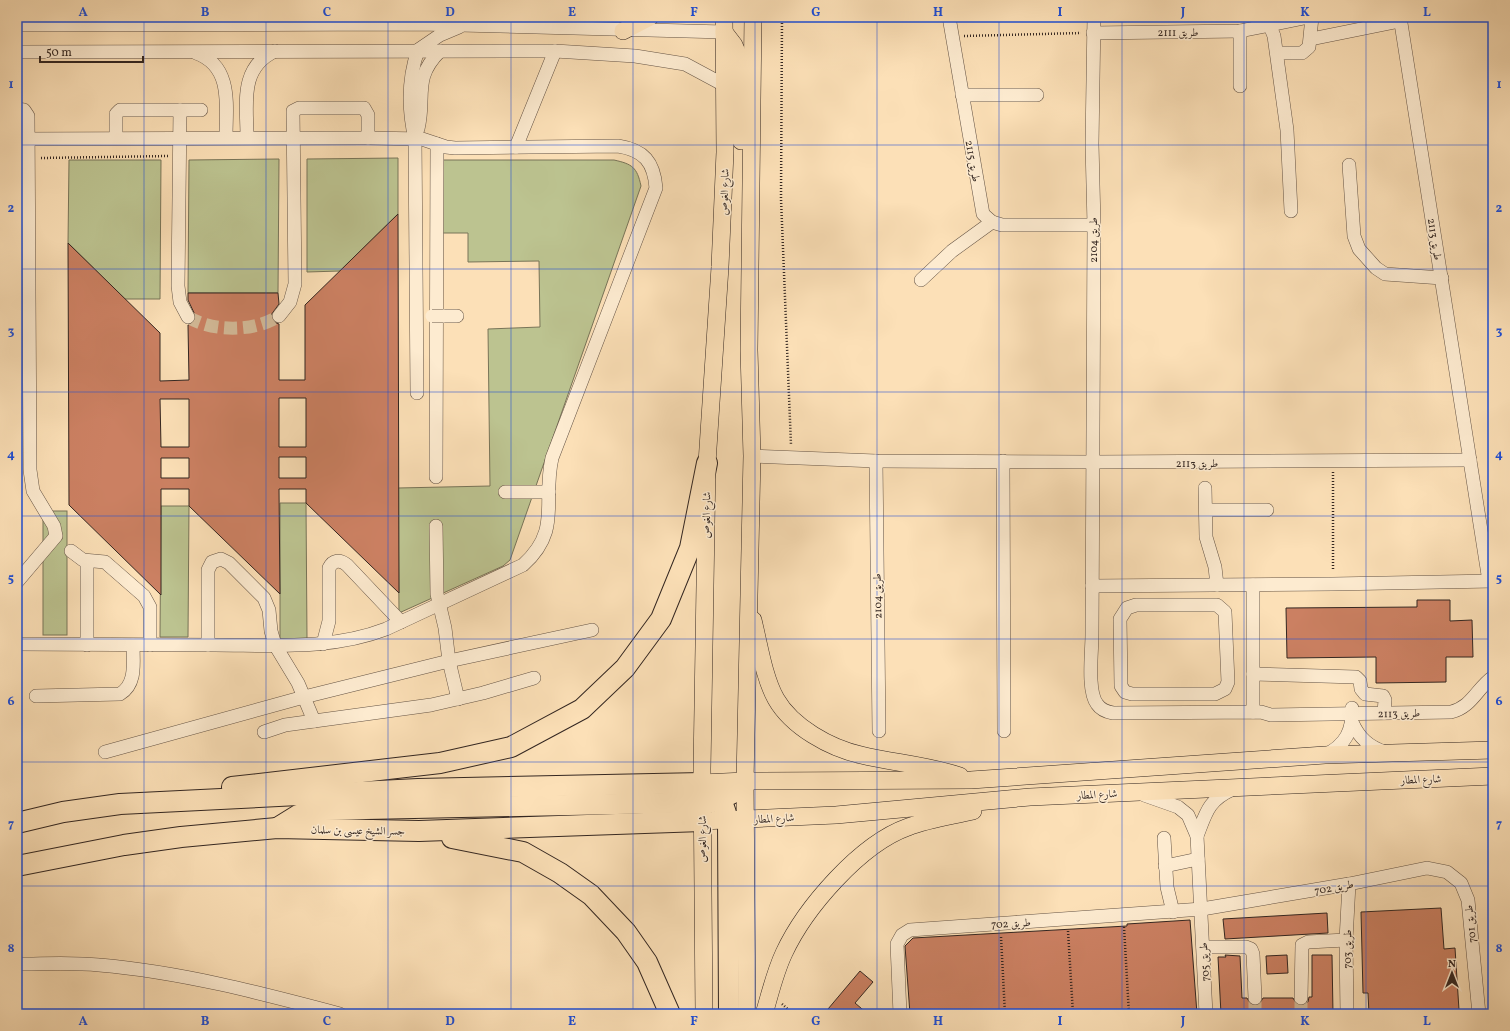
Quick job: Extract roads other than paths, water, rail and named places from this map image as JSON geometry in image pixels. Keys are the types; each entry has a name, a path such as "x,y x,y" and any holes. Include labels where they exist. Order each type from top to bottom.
{"highway":[{"path":"175,801 210,790 298,778 440,763 511,747 582,708 625,668 661,619 690,548 707,463"},
{"path":"722,799 731,794 745,781"},
{"path":"17,824 63,812 120,804 418,789 702,802"},
{"path":"277,828 298,815 318,810 702,802 716,792 737,820 729,1014"},
{"name":"جسر الشيخ عيسى بن سلمان","path":"17,866 124,845 181,837 277,828 419,831 702,802"},
{"path":"419,831 523,852 560,873 591,895 626,932 647,962 670,1014"}],"main road":[{"path":"623,30 650,17"},
{"path":"747,1014 737,820 745,781 752,456 749,350 753,17"},
{"path":"724,25 740,59 743,321 749,350"},
{"name":"شارع الغوص","path":"704,1014 702,802 707,463 722,230 726,86 724,25"},
{"path":"748,601 776,699 794,722 828,743 860,755 938,768 971,780"},
{"name":"شارع المطار","path":"702,802 745,781 971,780 1325,755 1493,750"},
{"name":"شارع المطار","path":"702,802 737,820 836,815 1030,797 1241,786 1493,776"},
{"path":"1467,778 1493,782"},
{"path":"764,1014 784,954 800,923 851,864 880,842 908,827 1030,797"}],"street":[{"name":"طريق 2115","path":"949,17 981,208 986,218 992,222"},
{"name":"طريق 2104","path":"1094,17 1092,144 1094,225 1092,690 1098,706"},
{"name":"طريق 2111","path":"1093,33 1240,31 1309,17"},
{"path":"1277,53 1302,53 1309,47 1312,17"},
{"path":"1311,39 1400,19"},
{"name":"طريق 2113","path":"1092,586 1217,586 1491,581 1470,460 1400,19"},
{"path":"17,25 423,20 623,30 724,25"},
{"path":"417,393 415,139 410,87 414,62 418,50 460,21"},
{"path":"1270,26 1274,36 1277,53 1287,130 1291,211"},
{"path":"1240,31 1240,86"},
{"path":"17,52 418,50 555,51 635,56 685,64 726,86"},
{"path":"247,137 247,93 250,76 254,68 267,55 275,51"},
{"path":"415,139 419,126 423,78 433,58 440,51"},
{"path":"516,147 555,51"},
{"path":"193,52 202,55 217,67 222,76 226,93 226,137"},
{"path":"226,93 237,96 247,93"},
{"path":"962,95 1037,95"},
{"path":"279,316 290,302 294,284 292,114 297,108 360,107 366,109 368,112 368,138"},
{"path":"17,109 24,110 28,113 24,148 30,470 33,491 54,526 56,536 17,582"},
{"path":"116,138 116,114 120,110 201,110"},
{"path":"180,110 178,294 180,302 188,317"},
{"path":"17,644 275,645 340,643 371,635 523,565 535,554 543,541 548,525 552,458 656,188 655,176 646,159 631,148 618,146 455,148 422,139 226,137 116,138 24,148"},
{"path":"436,477 437,144"},
{"path":"1349,165 1354,236 1359,249 1376,268 1385,274 1442,278"},
{"path":"921,280 952,251 992,222 1002,225 1094,225"},
{"path":"417,316 457,316"},
{"path":"752,456 876,461 1093,462"},
{"name":"طريق 2113","path":"1093,462 1333,462 1470,460"},
{"name":"طريق 2104","path":"876,461 879,731"},
{"path":"1003,461 1004,731"},
{"path":"1205,488 1207,543 1215,567 1217,586"},
{"path":"505,492 549,492"},
{"path":"1206,510 1267,510"},
{"path":"436,526 437,594 445,628 449,661 458,699"},
{"path":"71,551 79,558 87,561 105,562 144,596 150,607 150,645"},
{"path":"208,645 208,570 212,562 220,559 228,563 264,598 269,610 271,631 275,645 290,668 314,721"},
{"path":"87,561 87,644"},
{"path":"323,644 329,622 329,568 335,561 339,561 347,565 401,622"},
{"path":"1253,585 1253,674 1257,712"},
{"path":"1173,586 1173,605"},
{"path":"1136,605 1217,605 1225,612 1228,682 1225,689 1219,694 1174,694 1128,694 1121,686 1120,619 1123,611 1136,605"},
{"path":"106,752 304,697 449,661 592,630"},
{"path":"36,696 120,694 131,684 133,645"},
{"path":"1253,674 1356,677 1360,681 1362,691 1365,694 1383,696 1384,710"},
{"name":"طريق 2113","path":"1098,706 1108,712 1113,713 1257,712 1271,709 1352,715 1384,710 1451,712 1465,706 1493,677"},
{"path":"264,732 285,725 390,712 458,699 534,678"},
{"path":"1174,694 1174,713"},
{"path":"1352,715 1356,731 1369,744 1386,752 1395,753"},
{"path":"1325,755 1343,742 1352,715"},
{"path":"1197,836 1209,804 1220,795 1241,786"},
{"path":"1135,792 1163,800 1178,807 1188,815 1197,836 1202,909"},
{"path":"1164,838 1167,886 1173,912"},
{"path":"1165,866 1198,859"},
{"name":"طريق 702","path":"900,1014 897,944 902,935 910,930 919,928 1123,916 1202,909 1349,884 1427,868 1447,872 1461,883"},
{"name":"طريق 701","path":"1461,883 1468,900 1479,1014"},
{"name":"طريق 703","path":"1347,1014 1346,940 1349,884"},
{"name":"طريق 705","path":"1202,909 1206,1014"},
{"path":"1301,998 1302,945 1308,942 1346,940"},
{"path":"1203,947 1246,947 1251,949 1253,954 1254,998"},
{"path":"17,964 98,964 169,973 250,990 340,1014"}],"tunnel":[{"path":"188,317 209,325 234,328 258,325 279,316"},
{"path":"1255,998 1255,1014"},
{"path":"1301,998 1301,1014"}]}
